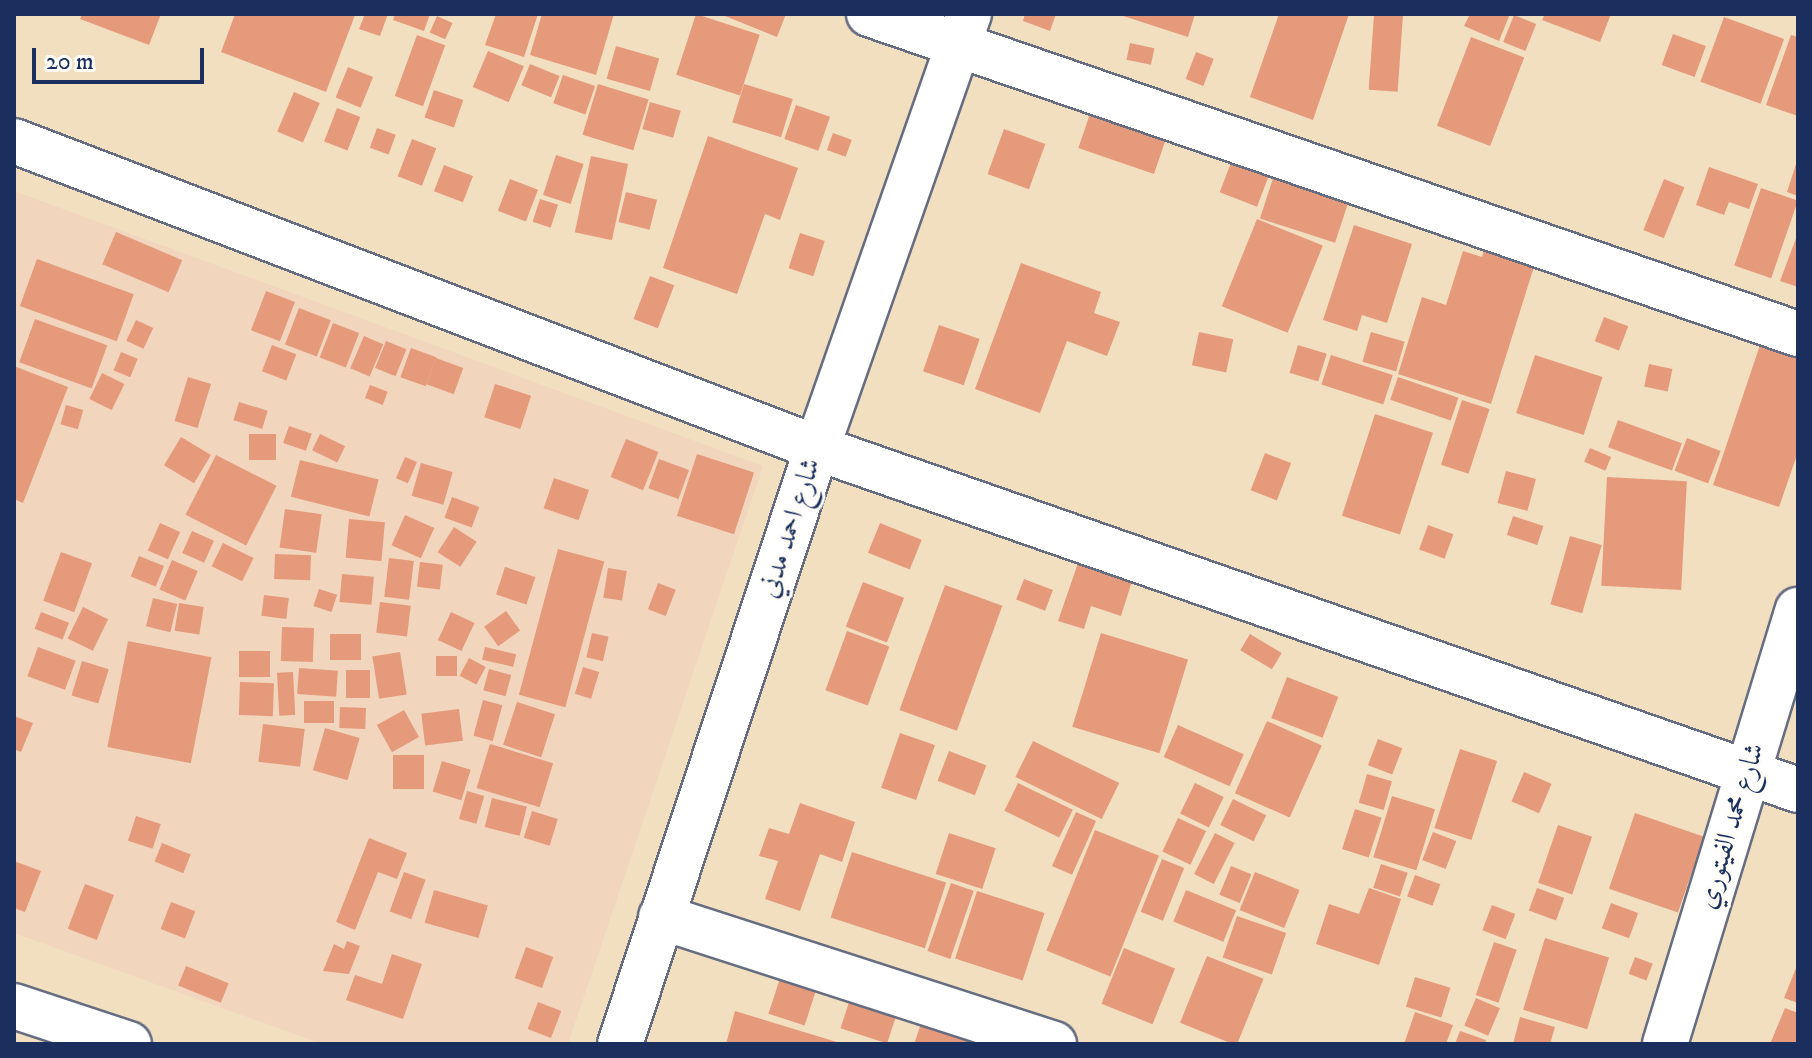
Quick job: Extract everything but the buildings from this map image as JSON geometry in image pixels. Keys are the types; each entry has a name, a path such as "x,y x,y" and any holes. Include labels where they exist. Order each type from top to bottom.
{"street":[{"path":"869,14 963,30 1798,334"},
{"name":"شارع احمد مدني","path":"620,1044 817,448 963,30"},
{"path":"14,141 817,448 1798,790"},
{"name":"شارع محمد الفيتوري","path":"1665,1044 1798,610"},
{"path":"661,917 1054,1044"},
{"path":"14,1006 129,1044"}],"shaded area":[{"path":"14,191 763,466 568,1044 322,1044 14,933"}]}
